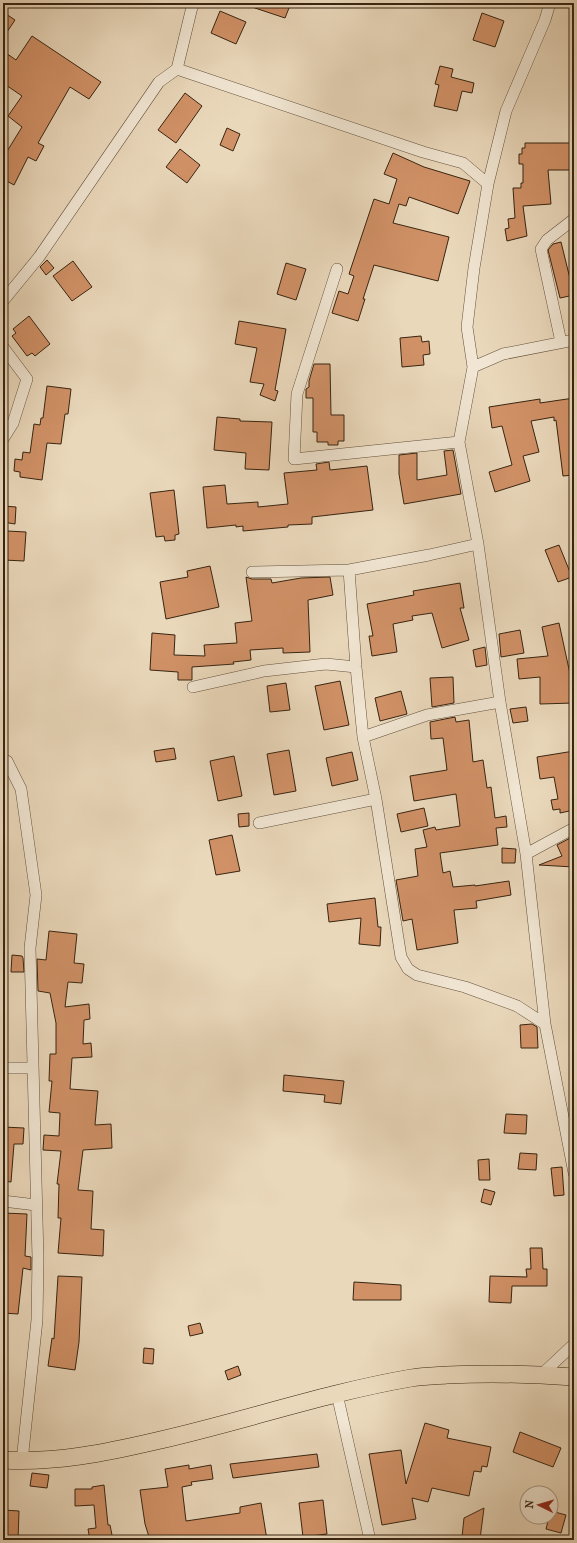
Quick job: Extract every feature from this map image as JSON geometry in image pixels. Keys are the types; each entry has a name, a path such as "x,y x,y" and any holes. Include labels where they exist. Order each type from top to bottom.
{"main road":[{"path":"3,1460 22,1461 67,1458 127,1448 187,1434 337,1394 412,1378 470,1374 574,1377"}],"street":[{"path":"3,301 39,257 159,82 178,69 192,6 195,3"},
{"path":"550,3 545,20 506,111 488,184 474,268 467,327 473,367 459,442 478,544 500,702 526,854 545,1024 573,1160 574,1173"},
{"path":"178,69 423,152 463,163 488,184"},
{"path":"561,342 541,249 548,240 574,219"},
{"path":"337,269 297,394 294,459 459,442"},
{"path":"473,367 503,354 574,340"},
{"path":"3,347 27,379 13,422 3,439"},
{"path":"252,572 349,570 478,544"},
{"path":"349,570 363,737 376,799 401,957 408,969 417,975 465,987 517,1006 545,1024"},
{"path":"193,687 264,671 326,664 356,667"},
{"path":"363,737 427,715 500,702"},
{"path":"3,760 7,761 21,789 36,895 30,948 38,1258 36,1320 22,1461"},
{"path":"259,823 376,799"},
{"path":"526,854 574,828"},
{"path":"3,1068 32,1068"},
{"path":"3,1201 36,1205"},
{"path":"541,1375 574,1344"},
{"path":"337,1394 370,1540"}],"building":[{"path":"246,3 291,3 285,18 246,5"},
{"path":"220,11 246,22 236,44 211,33"},
{"path":"3,12 15,20 3,38"},
{"path":"482,13 504,21 495,47 473,40"},
{"path":"32,36 101,82 89,99 70,87 38,143 44,146 36,161 28,157 14,185 3,179 3,152 6,153 22,127 8,116 22,96 3,83 3,51 16,60"},
{"path":"440,66 453,69 451,77 474,83 472,93 462,91 457,111 434,106 439,85 435,84"},
{"path":"185,93 202,106 176,143 158,130"},
{"path":"227,128 240,134 233,151 220,145"},
{"path":"525,143 574,143 574,170 548,170 551,204 523,206 527,236 507,241 505,229 509,228 508,219 515,218 513,188 521,188 521,183 523,183 523,164 519,164 519,154 522,154 522,148 525,148"},
{"path":"180,149 200,165 187,183 166,167"},
{"path":"393,153 424,167 470,181 458,214 409,197 406,206 399,204 393,223 449,237 438,281 374,265 363,299 365,299 358,321 332,313 339,291 348,294 354,276 349,274 374,199 389,204 397,179 384,174"},
{"path":"561,242 574,295 560,298 548,250 553,244"},
{"path":"47,260 54,268 46,275 40,267"},
{"path":"73,261 92,287 72,301 53,276"},
{"path":"286,263 306,269 296,300 277,294"},
{"path":"29,316 50,344 35,356 32,353 27,356 12,336 16,333 13,329"},
{"path":"239,321 286,329 275,390 278,391 275,401 260,395 264,384 250,382 257,348 235,344"},
{"path":"421,336 422,342 429,341 430,354 423,355 424,365 402,367 400,338"},
{"path":"314,364 330,364 331,415 344,415 344,441 338,441 338,445 328,445 328,442 317,442 317,432 313,432 313,398 306,398 306,389 309,387 309,381"},
{"path":"47,386 71,389 68,414 65,414 61,444 47,443 42,480 20,477 20,472 14,471 15,459 22,460 23,452 30,453 34,424 40,425 41,418 43,418"},
{"path":"574,398 574,418 571,418 574,444 574,475 563,476 556,420 554,421 554,417 531,421 539,452 523,456 530,481 495,492 489,472 512,465 502,426 492,428 489,407 540,399 540,403"},
{"path":"217,417 240,419 240,421 272,422 269,470 245,469 246,453 214,450"},
{"path":"453,450 461,494 404,504 399,474 399,455 417,453 417,480 447,475 444,451"},
{"path":"329,462 330,470 367,466 373,510 312,517 312,524 288,525 288,527 243,531 243,526 236,527 236,525 207,528 203,487 225,485 227,504 258,502 258,507 288,504 284,473 317,470 316,464"},
{"path":"174,490 179,534 175,535 175,540 165,541 164,536 156,537 150,493"},
{"path":"3,506 16,507 15,524 3,522"},
{"path":"7,531 26,532 24,561 4,560"},
{"path":"559,545 572,577 558,582 545,550"},
{"path":"210,566 219,607 166,619 160,582 188,577 187,571"},
{"path":"246,577 252,579 271,579 272,583 301,578 330,577 333,595 308,600 310,652 283,653 283,648 250,650 251,660 233,662 234,664 192,667 192,680 178,680 178,672 150,670 152,633 175,635 174,655 205,656 204,645 237,643 235,623 252,621"},
{"path":"460,583 464,608 460,608 469,640 442,648 432,613 412,616 413,620 393,624 397,652 372,656 369,636 373,636 367,604 414,595 413,591"},
{"path":"559,623 572,683 574,683 574,703 540,704 540,677 519,679 517,659 548,656 542,627"},
{"path":"520,630 524,653 501,657 499,634"},
{"path":"485,647 487,665 476,667 473,650"},
{"path":"453,677 454,703 432,707 430,678"},
{"path":"340,681 349,725 324,730 315,686"},
{"path":"286,683 290,710 270,712 267,686"},
{"path":"401,691 407,714 380,721 375,698"},
{"path":"526,707 528,721 513,723 510,709"},
{"path":"455,717 456,722 469,720 473,762 483,760 487,788 491,787 495,818 506,816 507,827 496,828 498,845 440,853 443,873 450,871 453,887 475,886 509,881 511,895 476,901 477,908 454,910 458,943 417,950 412,919 403,921 396,880 418,876 415,849 427,847 423,830 435,827 436,830 460,826 456,794 414,801 410,776 447,770 443,738 431,739 430,722"},
{"path":"174,748 176,759 156,762 154,751"},
{"path":"289,750 296,791 274,795 267,754"},
{"path":"574,751 574,810 560,813 560,809 553,810 551,800 558,799 554,777 540,779 537,757"},
{"path":"352,752 358,780 332,786 326,758"},
{"path":"234,756 242,796 218,801 210,761"},
{"path":"424,808 428,826 401,832 397,814"},
{"path":"249,813 249,826 239,827 238,814"},
{"path":"232,835 240,871 216,875 209,840"},
{"path":"574,836 574,867 539,865 562,856 557,845"},
{"path":"502,848 516,849 515,863 502,863"},
{"path":"375,898 378,927 381,927 380,946 359,944 361,918 329,922 327,904"},
{"path":"49,931 77,934 74,963 84,964 82,983 68,982 65,1007 89,1004 90,1019 84,1020 83,1044 91,1043 92,1057 72,1058 70,1089 98,1091 95,1125 111,1124 112,1148 83,1150 78,1190 93,1191 91,1229 104,1230 103,1256 58,1253 61,1218 58,1218 59,1184 57,1184 61,1151 43,1150 44,1135 59,1136 60,1113 49,1112 52,1081 49,1081 50,1054 56,1054 56,1023 50,993 38,991 37,959 46,960"},
{"path":"12,955 22,956 24,972 11,972"},
{"path":"532,1024 537,1027 538,1048 521,1048 520,1025"},
{"path":"284,1075 344,1081 341,1104 324,1102 325,1095 283,1091"},
{"path":"506,1114 527,1115 526,1134 504,1133"},
{"path":"3,1127 24,1128 23,1144 14,1144 11,1182 3,1181"},
{"path":"520,1153 537,1154 536,1170 518,1169"},
{"path":"489,1159 490,1180 479,1180 478,1160"},
{"path":"562,1167 564,1195 554,1196 551,1168"},
{"path":"484,1189 495,1192 491,1205 481,1202"},
{"path":"3,1213 27,1214 25,1256 31,1257 31,1270 23,1268 18,1314 3,1313 3,1262 5,1240 3,1240"},
{"path":"530,1248 542,1248 543,1269 547,1269 547,1286 512,1286 511,1303 489,1302 490,1276 527,1277 526,1269 531,1269"},
{"path":"58,1276 82,1277 79,1342 75,1370 48,1366 52,1338 54,1339"},
{"path":"354,1282 401,1285 401,1300 353,1300"},
{"path":"200,1323 203,1333 190,1336 188,1326"},
{"path":"144,1348 154,1349 153,1364 143,1363"},
{"path":"238,1366 241,1375 228,1380 225,1371"},
{"path":"425,1423 449,1430 447,1438 491,1447 487,1467 482,1466 481,1472 474,1471 469,1496 432,1488 428,1502 412,1498 416,1519 382,1525 369,1454 401,1450 406,1484"},
{"path":"520,1432 561,1448 553,1467 513,1452"},
{"path":"317,1454 319,1467 233,1478 230,1464"},
{"path":"189,1465 189,1469 211,1465 213,1479 191,1482 192,1485 182,1487 186,1521 240,1513 240,1507 261,1503 267,1540 150,1540 145,1524 140,1490 168,1487 165,1469"},
{"path":"32,1473 49,1475 47,1488 30,1486"},
{"path":"104,1485 108,1525 110,1525 113,1540 90,1540 88,1529 96,1528 94,1505 75,1506 75,1489 92,1489 92,1487"},
{"path":"323,1500 327,1534 303,1537 299,1503"},
{"path":"484,1508 480,1539 462,1537 464,1518"},
{"path":"3,1510 19,1511 18,1540 3,1540"},
{"path":"559,1513 566,1515 561,1533 546,1529 547,1525 559,1525"}]}
